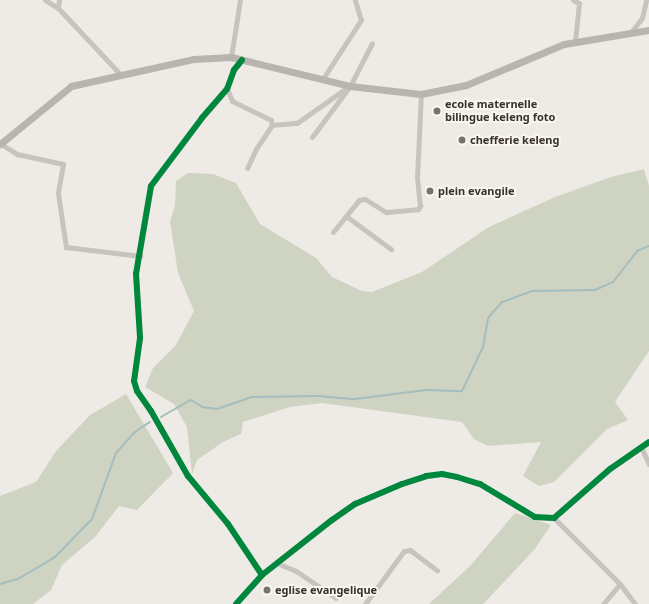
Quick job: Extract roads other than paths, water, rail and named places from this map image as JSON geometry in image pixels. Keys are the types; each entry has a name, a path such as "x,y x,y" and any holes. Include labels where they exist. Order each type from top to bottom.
{"main road":[{"path":"0,144 21,130 61,92 87,81 194,59 232,57 350,86 421,94 466,85 575,42 649,30"}],"street":[{"path":"45,0 58,8 120,74"},
{"path":"58,8 59,0"},
{"path":"232,57 240,0"},
{"path":"322,80 360,20 355,0"},
{"path":"573,0 581,2 575,42"},
{"path":"630,32 642,18 646,0"},
{"path":"312,137 350,86 372,43"},
{"path":"242,60 234,70 228,89 202,118 151,186 136,274 140,331 134,381 137,391 152,410 188,476 228,524 262,575"},
{"path":"272,125 297,123 350,86"},
{"path":"228,89 232,101 271,120 272,125"},
{"path":"333,232 362,199 386,212 418,209 420,206 417,178 421,94"},
{"path":"247,168 256,149 272,125"},
{"path":"0,144 17,154 63,164 58,192 67,238 66,247 140,256"},
{"path":"346,216 391,249"},
{"path":"554,518 610,469 649,442"},
{"path":"642,447 649,464"},
{"path":"236,604 262,575 355,504 426,476 442,474 457,476 480,484 535,517 554,518 620,584 635,604"},
{"path":"365,604 404,551 410,550 438,570"},
{"path":"277,563 296,571 336,598"},
{"path":"603,604 620,584"}],"waterway":[{"path":"161,417 191,400 202,407 217,409 251,397 318,396 355,399 426,390 462,391 483,347 488,318 502,302 532,291 595,290 613,282 637,251 649,246"},
{"path":"0,584 18,579 55,557 92,519 116,453 135,432 150,422"}],"place":[{"name":"ecole maternelle bilingue keleng foto","path":"437,111"},
{"name":"chefferie keleng","path":"462,140"},
{"name":"plein evangile","path":"430,191"},
{"name":"eglise evangelique","path":"267,590"}]}
